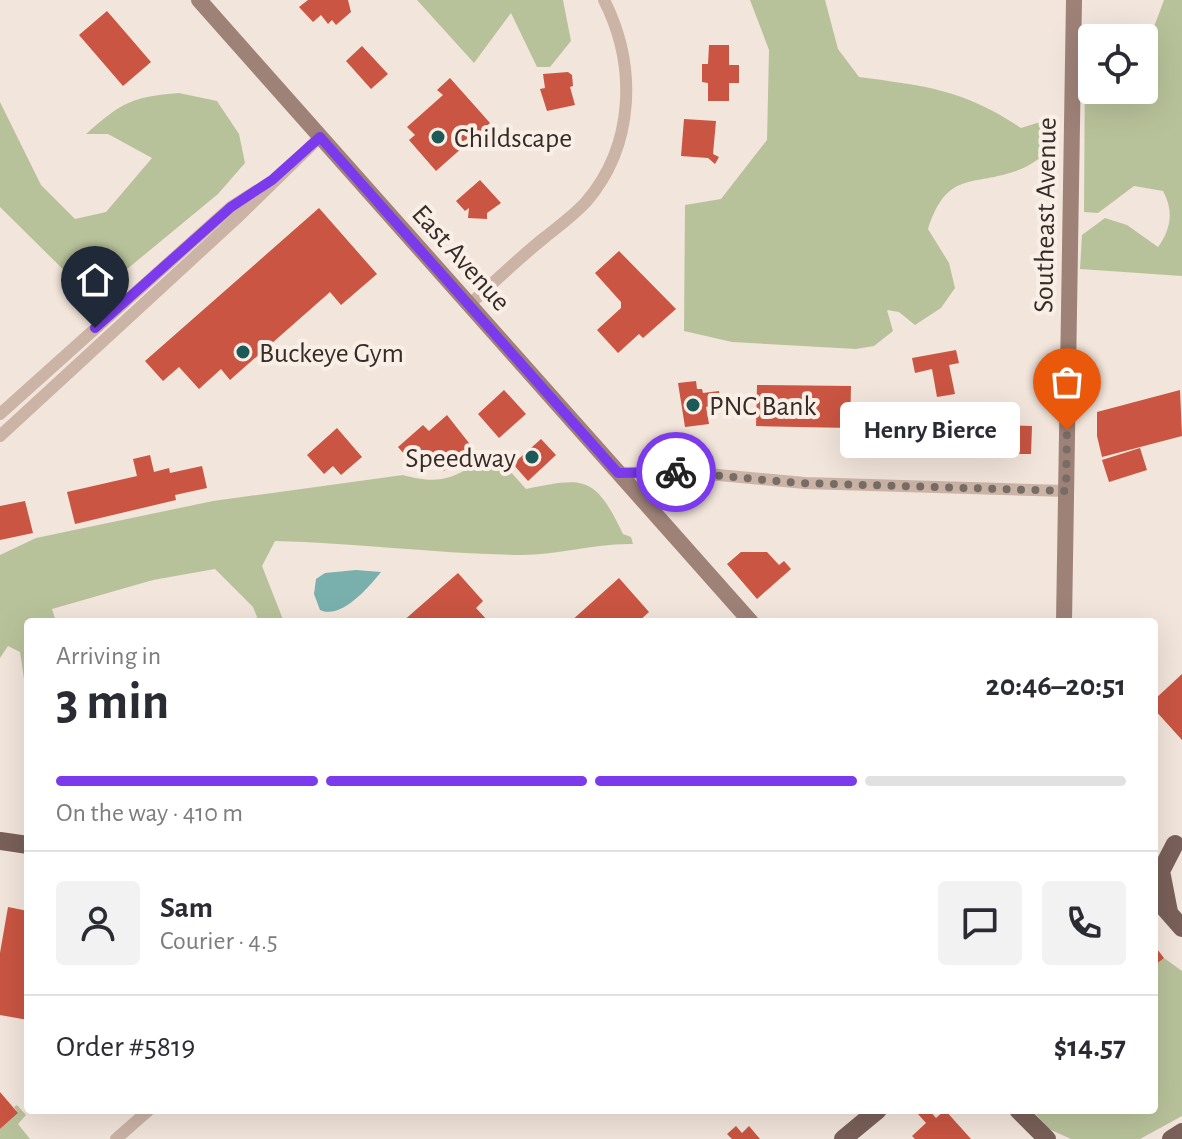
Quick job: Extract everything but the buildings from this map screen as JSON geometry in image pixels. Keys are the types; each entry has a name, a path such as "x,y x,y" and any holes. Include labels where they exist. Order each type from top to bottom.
{"main road":[{"name":"East Avenue","path":"199,0 747,618"},
{"name":"Southeast Avenue","path":"1064,618 1074,0"},
{"path":"1158,852 1178,840"},
{"path":"1169,912 1161,871 1178,840"},
{"path":"0,841 24,844"},
{"path":"1158,900 1182,928"},
{"path":"843,1139 873,1114"},
{"path":"1022,1114 1045,1138"},
{"path":"1171,1139 1182,1132"}],"street":[{"path":"470,304 574,214 600,182 615,153 628,77 614,22 604,0"},
{"path":"0,436 239,216 272,180 320,137"},
{"path":"0,414 231,207 272,180"},
{"path":"27,389 38,402"},
{"path":"618,473 694,472 800,483 1066,491"},
{"path":"116,1139 144,1114"}],"green space":[{"path":"417,0 563,0 571,41 550,67 537,67 511,13 474,63"},
{"path":"750,0 825,0 838,49 859,77 943,91 980,105 1021,128 1040,122 1054,130 1053,148 1029,165 1004,175 964,183 944,197 928,229 949,263 955,288 941,308 915,325 899,312 887,310 893,331 874,346 856,349 732,342 684,331 685,205 721,199 767,140 769,50"},
{"path":"1164,0 1182,0 1182,276 1080,269 1082,235 1105,218 1127,225 1158,247 1168,227 1170,213 1163,191 1134,186 1098,213 1084,212 1085,104 1158,104 1158,24 1155,24"},
{"path":"179,93 217,101 239,134 245,163 218,194 92,298 0,207 0,102 41,185 75,219 106,212 152,158 108,134 86,134 128,103"},
{"path":"493,452 526,489 575,482 586,485 604,500 623,534 631,537 633,544 522,555 275,541 262,566 282,618 257,618 253,607 215,569 153,580 52,609 55,618 24,618 24,679 20,652 8,646 0,658 0,555 36,538 213,501 403,475 430,480 460,473"},
{"path":"1164,958 1182,971 1182,1116 1140,1139 1071,1139 1049,1129 1036,1114 1158,1114 1158,963"},
{"path":"17,1105 26,1115 18,1124 30,1139 0,1139 0,1129 18,1113 14,1107"}],"water":[{"path":"356,570 381,572 345,606 328,612 320,610 314,594 316,579 325,573"}],"way so far":[{"path":"676,472 800,483 1066,491 1067,430"}],"place":[{"name":"Childscape","path":"438,137"},
{"name":"Buckeye Gym","path":"243,352"},
{"name":"PNC Bank","path":"693,405"},
{"name":"Henry Bierce","path":"1067,430"},
{"name":"Speedway","path":"532,457"}],"route":[{"path":"95,328 231,207 272,180 320,137 618,473 676,472"}]}
